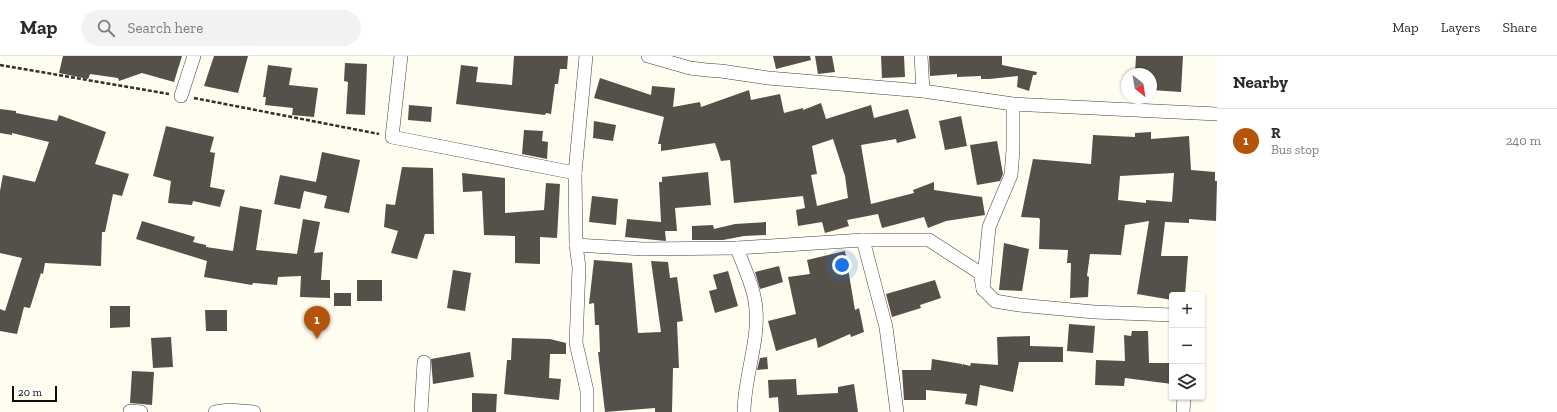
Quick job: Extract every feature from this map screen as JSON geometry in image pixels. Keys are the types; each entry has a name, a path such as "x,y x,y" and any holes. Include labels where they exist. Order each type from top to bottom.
{"street":[{"path":"181,96 194,56"},
{"path":"401,56 392,137 575,173"},
{"path":"586,56 575,173 576,245 579,267 576,343 587,391 588,412"},
{"path":"648,56 690,68 721,70 768,78 923,91 1013,104 1217,114"},
{"path":"921,56 923,91"},
{"path":"984,289 989,228 1011,175 1013,150 1013,104"},
{"path":"576,245 643,249 737,248 863,240 929,240 980,273 984,289 995,300 1019,305 1094,312 1169,315"},
{"path":"863,240 886,327 897,412"},
{"path":"737,248 753,293 756,310 756,324 744,398 744,412"},
{"path":"421,412 424,362"},
{"path":"1183,412 1184,400"},
{"path":"215,412 229,410 254,412"}],"path":[{"path":"0,65 181,96 392,137"}],"building":[{"path":"63,56 182,56 174,82 142,73 119,81 118,78 90,74 88,79 59,73"},
{"path":"214,56 248,56 238,93 204,86"},
{"path":"514,56 568,56 567,69 560,69 558,84 555,84 551,114 546,113 545,115 456,104 461,65 478,67 476,82 512,85"},
{"path":"773,56 810,56 811,60 776,69"},
{"path":"815,56 832,56 835,72 818,74"},
{"path":"881,56 904,56 905,77 882,78"},
{"path":"929,56 1002,56 1002,65 1037,72 1036,75 1033,75 1029,91 1017,87 1018,76 981,79 981,76 957,77 957,74 930,76"},
{"path":"1136,56 1183,56 1181,92 1157,90 1157,68 1135,68"},
{"path":"345,63 367,64 365,115 346,114 348,82 344,81"},
{"path":"268,65 292,68 289,85 318,88 314,117 292,115 293,108 265,105 266,97 263,97"},
{"path":"600,78 651,95 652,86 675,88 673,107 700,102 701,107 749,90 751,100 780,94 784,113 803,108 803,110 821,103 826,119 871,105 874,118 908,109 916,138 897,143 896,139 861,145 871,204 914,193 913,190 934,182 934,190 982,197 985,215 946,221 928,228 924,217 882,228 878,214 847,220 849,226 825,233 822,222 798,226 796,210 805,208 803,196 734,203 730,160 721,161 715,143 661,151 661,144 658,144 664,117 594,98","holes":["833,139 845,176 848,198 817,206 811,175 817,174 812,146"]},
{"path":"409,105 432,107 431,122 408,120"},
{"path":"0,109 16,111 16,113 57,121 59,115 106,132 95,164 129,174 122,196 113,194 105,232 102,232 101,266 45,263 43,274 41,273 30,308 24,307 17,334 0,331 0,309 5,311 22,258 0,253 0,191 3,175 35,182 49,142 12,133 12,135 0,133"},
{"path":"961,116 967,146 945,150 939,121"},
{"path":"594,121 616,125 613,141 593,138"},
{"path":"166,126 214,137 210,152 215,153 210,187 225,190 220,207 193,201 192,205 168,203 171,181 153,176"},
{"path":"524,130 543,131 542,141 548,142 547,159 522,154"},
{"path":"1151,132 1151,139 1189,136 1191,170 1215,172 1215,181 1217,181 1216,221 1189,219 1189,223 1165,222 1161,256 1188,256 1185,292 1169,292 1169,299 1137,294 1149,221 1125,225 1121,255 1090,254 1087,276 1089,277 1088,297 1070,298 1071,263 1067,263 1068,250 1039,249 1039,218 1021,217 1033,159 1091,164 1093,135 1135,137 1135,133","holes":["1174,173 1172,202 1146,200 1146,203 1118,200 1120,176"]},
{"path":"997,141 1003,174 1000,181 977,185 970,145"},
{"path":"322,152 360,160 349,213 324,208 327,196 304,191 300,209 274,204 280,175 316,182"},
{"path":"402,167 433,168 434,234 425,234 417,259 391,253 398,231 384,227 386,204 395,205"},
{"path":"708,172 711,205 675,208 677,231 665,231 666,241 625,237 627,219 661,222 659,182 662,182 662,177"},
{"path":"462,173 505,178 505,213 544,210 546,183 560,184 557,238 540,237 540,264 515,263 515,236 484,235 482,191 463,192"},
{"path":"592,196 618,199 616,225 589,222"},
{"path":"240,206 262,210 256,250 297,254 303,219 320,222 314,253 323,252 321,280 330,280 330,298 300,297 301,276 278,277 277,285 253,283 252,285 204,277 207,261 136,239 142,221 195,237 193,242 206,245 206,247 233,251"},
{"path":"766,222 766,235 744,236 723,240 692,240 692,226 713,225 714,229 735,224"},
{"path":"1004,243 1029,249 1022,291 999,290"},
{"path":"845,251 855,310 859,308 864,332 851,337 850,334 818,348 816,338 776,351 768,321 796,314 788,277 810,274 807,260"},
{"path":"594,260 632,263 638,333 661,332 651,261 668,262 670,278 677,277 683,321 677,322 679,368 673,368 672,412 655,412 655,408 605,412 598,352 600,352 599,325 595,325 594,303 589,304"},
{"path":"779,266 783,282 760,289 755,272"},
{"path":"453,270 471,273 465,311 447,308"},
{"path":"728,271 738,306 715,313 709,291 717,289 713,275"},
{"path":"357,280 382,280 382,301 357,301"},
{"path":"935,280 941,298 920,305 921,308 892,317 886,294"},
{"path":"334,293 351,293 351,306 334,306"},
{"path":"110,306 130,306 130,327 110,328"},
{"path":"205,310 227,310 227,331 206,331"},
{"path":"1069,324 1095,326 1093,353 1067,351"},
{"path":"1132,331 1148,331 1149,363 1169,363 1169,384 1125,378 1124,386 1095,385 1096,360 1125,361 1124,335 1131,336"},
{"path":"1030,336 1030,346 1063,347 1063,362 1019,362 1013,392 980,385 977,406 965,404 967,394 926,390 926,400 904,400 902,370 931,370 932,359 962,364 963,366 963,364 970,366 971,363 998,365 997,337"},
{"path":"171,337 173,367 153,368 151,338"},
{"path":"512,338 550,339 566,343 566,354 550,354 549,378 561,379 559,400 504,394 507,360 511,360"},
{"path":"470,352 474,377 433,384 431,359"},
{"path":"767,357 768,369 757,370 760,358"},
{"path":"132,371 154,372 152,405 130,403"},
{"path":"796,379 797,395 838,393 838,387 854,384 858,412 779,412 778,397 769,398 768,380"},
{"path":"472,393 497,394 496,412 472,412"}],"place":[{"name":"R","path":"317,339"}]}
